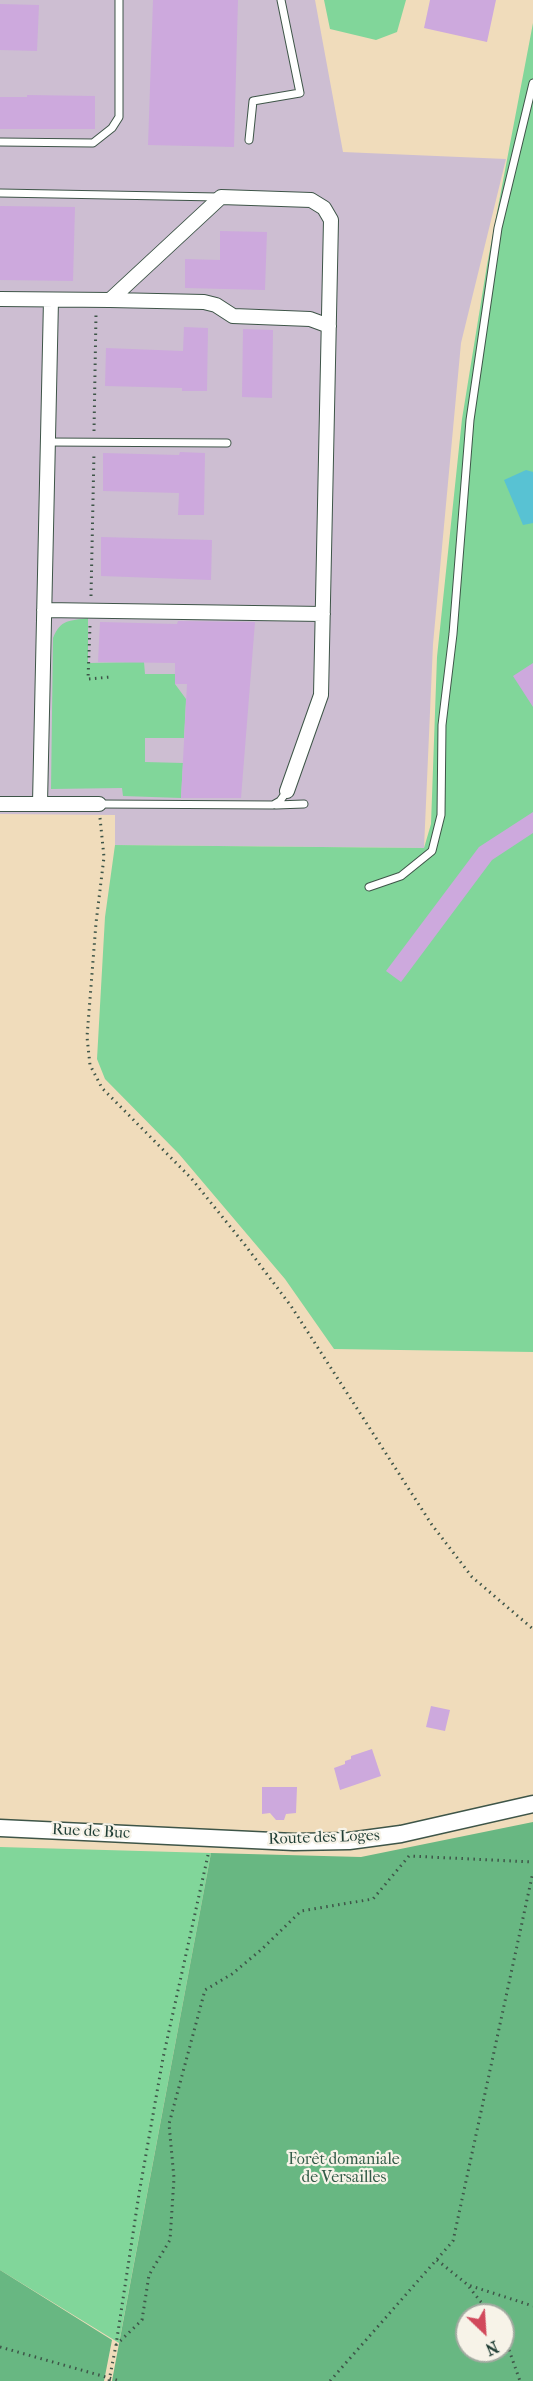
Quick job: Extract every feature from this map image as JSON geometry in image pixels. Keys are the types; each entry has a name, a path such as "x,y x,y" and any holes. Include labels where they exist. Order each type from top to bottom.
{"street":[{"path":"110,300 221,197 311,200 324,208 331,220 321,695 287,790"},
{"path":"0,299 204,302 216,305 233,316 310,319 329,326"},
{"path":"40,803 51,300"},
{"path":"44,610 323,614"},
{"path":"0,804 99,804"},
{"name":"Route des Loges","path":"183,1837 294,1842 349,1841 401,1834 533,1804"},
{"name":"Rue de Buc","path":"0,1828 183,1837"}],"lane":[{"path":"0,142 93,143 112,128 119,117 119,0"},
{"path":"249,140 253,100 300,93 280,0"},
{"path":"369,887 401,876 432,851 441,815 442,725 453,634 470,420 498,228 533,82"},
{"path":"0,193 221,197"},
{"path":"48,442 227,443"},
{"path":"273,805 280,801 287,790"},
{"path":"99,804 304,804"}],"path":[{"path":"96,300 88,679 111,677"},
{"path":"99,804 104,857 87,1037 90,1065 102,1088 191,1178 245,1245 291,1306 432,1525 472,1577 533,1629"},
{"path":"109,2379 138,2194 159,2080 207,1861 209,1838"},
{"path":"116,2345 142,2320 149,2275 170,2240 174,2178 168,2124 206,1990 232,1974 255,1955 301,1911 373,1899 409,1856 533,1862"},
{"path":"330,2381 453,2241 533,1872"},
{"path":"437,2260 468,2285 482,2303"},
{"path":"468,2285 533,2306"},
{"path":"0,2347 120,2381"},
{"path":"514,2363 520,2381"}],"shaded area":[{"path":"0,0 315,0 343,152 506,159 461,343 433,644 424,848 115,845 115,815 0,814"}],"green space":[{"path":"324,0 406,0 397,32 376,40 330,29"},
{"path":"533,23 533,1352 334,1349 285,1279 179,1154 105,1079 97,1059 105,917 115,845 424,848 431,824 437,657 462,419 487,265"},
{"path":"88,618 88,663 144,662 145,674 175,674 175,684 186,699 184,738 145,738 145,762 183,763 181,798 123,796 122,788 51,789 53,638 63,624"},
{"name":"Forêt domaniale de Versailles","path":"533,1822 533,2381 112,2381 211,1853 361,1857"},
{"path":"0,1847 211,1853 119,2343 0,2270"},
{"path":"0,2270 112,2340 104,2381 0,2381"}],"water":[{"path":"526,470 533,472 533,523 523,525 504,480"}],"building":[{"path":"153,0 238,0 234,147 148,145"},
{"path":"430,0 496,0 487,42 424,28"},
{"path":"0,4 39,5 37,51 0,50"},
{"path":"27,95 95,96 95,129 0,129 0,97 27,97"},
{"path":"0,206 75,207 73,281 0,280"},
{"path":"220,231 267,232 265,290 185,288 185,259 220,260"},
{"path":"184,327 208,328 207,391 105,386 106,348 183,351"},
{"path":"243,329 273,330 272,398 242,397"},
{"path":"180,452 205,453 204,515 178,515 179,493 103,491 103,453 179,455"},
{"path":"101,537 212,540 211,580 101,576"},
{"path":"178,621 255,622 241,798 181,798 187,684 175,684 175,663 98,662 100,622 177,624"},
{"path":"533,663 533,707 513,676"},
{"path":"533,812 533,833 492,860 401,982 386,971 479,847"},
{"path":"431,1706 450,1710 445,1731 426,1727"},
{"path":"372,1749 381,1776 340,1790 334,1768 345,1764 351,1756"},
{"path":"262,1787 297,1787 296,1813 286,1814 284,1820 276,1820 270,1813 262,1814"}]}
